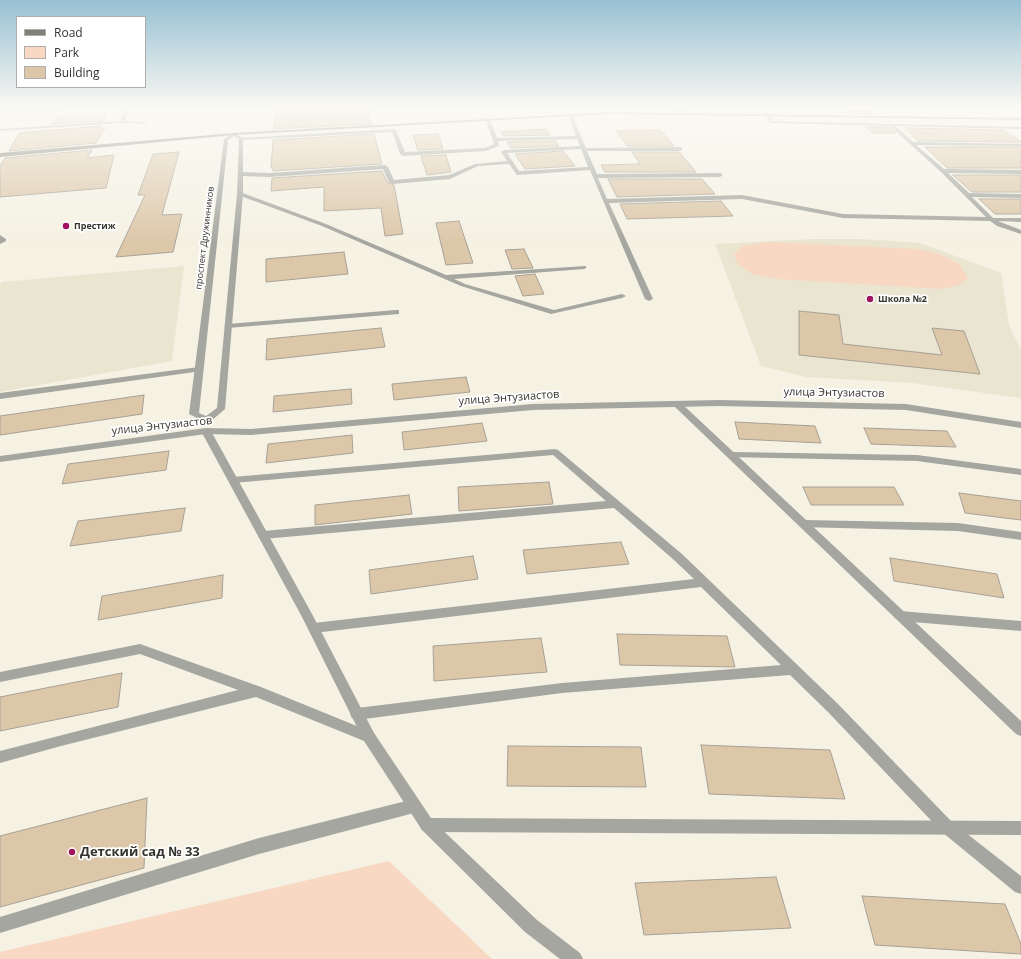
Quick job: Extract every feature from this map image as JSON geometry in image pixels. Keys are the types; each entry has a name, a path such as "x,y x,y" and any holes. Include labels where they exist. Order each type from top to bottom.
{"main road":[{"path":"0,155 25,153"}],"street":[{"name":"проспект Дружинников","path":"207,426 194,414 224,153"},
{"path":"241,153 240,194 221,409 207,426 233,480 314,628 369,737 427,826 531,926 574,959"},
{"path":"403,153 403,154 424,153"},
{"path":"505,153 517,173 591,168"},
{"path":"585,153 604,201 649,299"},
{"path":"921,153 992,220 999,225 1021,232"},
{"path":"240,174 270,175 385,167 392,182 450,177 477,165 511,162"},
{"path":"942,171 1021,172"},
{"path":"594,176 720,175"},
{"path":"240,194 324,225 462,285 554,312 622,296"},
{"path":"966,195 1021,196"},
{"path":"604,201 742,197 843,216 1021,220"},
{"path":"0,237 4,240 0,242"},
{"path":"444,277 584,267"},
{"path":"228,326 396,312"},
{"path":"0,396 199,369"},
{"name":"улица Энтузиастов","path":"0,459 207,426 251,432 533,407 791,404 906,407 1021,425"},
{"path":"678,405 900,616 1019,726"},
{"path":"233,480 555,452 678,557 833,708 947,827 1021,886"},
{"path":"731,456 917,458 1021,472"},
{"path":"263,535 616,504"},
{"path":"804,524 958,527 1021,536"},
{"path":"314,628 704,582"},
{"path":"900,616 1021,626"},
{"path":"0,677 140,649 256,691 369,737"},
{"path":"357,714 562,688 794,669"},
{"path":"0,758 61,740 256,691"},
{"path":"0,926 259,846 414,806"},
{"path":"427,826 1021,828"}],"shaded area":[{"name":"Школа №2","path":"810,239 863,239 920,243 1001,273 1009,325 1021,351 1021,398 912,383 806,377 761,366 715,244"},
{"path":"184,266 172,361 0,392 0,285 2,282"}],"green space":[{"path":"766,242 918,249 942,255 960,265 968,278 959,285 942,289 777,279 752,274 738,264 734,254 743,246"},
{"path":"389,861 492,959 0,959 0,952"}],"building":[{"path":"62,153 90,153 87,158 114,155 106,188 0,197 0,166 5,158"},
{"path":"179,153 162,215 182,214 173,252 116,257 145,195 138,195 153,154"},
{"path":"272,153 379,153 382,164 273,171 273,168 271,168"},
{"path":"564,153 575,166 525,169 515,154"},
{"path":"633,153 680,153 696,172 605,172 601,165 640,164"},
{"path":"931,153 1021,153 1021,168 947,168"},
{"path":"446,155 451,172 427,175 421,156"},
{"path":"382,171 388,183 394,185 403,234 385,236 381,208 324,211 324,187 271,191 272,178"},
{"path":"953,175 1021,175 1021,192 972,192"},
{"path":"608,179 702,179 715,194 617,197"},
{"path":"979,199 1021,199 1021,214 995,214"},
{"path":"721,201 733,216 627,219 620,204"},
{"path":"459,221 473,263 446,265 436,223"},
{"path":"524,249 533,268 512,269 505,250"},
{"path":"344,252 348,274 266,282 266,259"},
{"path":"535,274 544,294 523,296 515,276"},
{"path":"799,311 839,315 843,344 942,355 932,328 964,331 980,374 799,355"},
{"path":"381,328 385,347 266,360 267,339"},
{"path":"466,377 470,392 394,400 392,384"},
{"path":"351,389 352,404 273,412 274,396"},
{"path":"144,395 142,414 0,435 0,416"},
{"path":"735,422 815,426 821,443 739,439"},
{"path":"482,423 487,441 404,450 402,432"},
{"path":"864,428 947,431 956,447 871,444"},
{"path":"352,435 353,453 266,463 268,444"},
{"path":"169,451 166,470 62,484 68,464"},
{"path":"549,482 553,504 459,511 458,487"},
{"path":"803,487 894,487 904,505 811,505"},
{"path":"959,493 1021,501 1021,520 965,513"},
{"path":"409,495 412,514 315,525 315,505"},
{"path":"185,508 181,531 70,546 78,521"},
{"path":"621,542 629,564 527,574 523,550"},
{"path":"473,556 478,579 371,594 369,570"},
{"path":"890,558 997,574 1004,598 894,581"},
{"path":"223,575 222,598 98,620 102,596"},
{"path":"617,634 727,636 735,667 620,665"},
{"path":"541,638 547,672 434,681 433,646"},
{"path":"122,673 118,707 0,731 0,697"},
{"path":"701,745 830,750 845,799 709,794"},
{"path":"508,746 641,747 646,787 507,786"},
{"name":"Детский сад № 33","path":"147,798 144,868 0,907 0,836"},
{"path":"776,877 791,928 644,935 635,883"},
{"path":"862,896 1005,904 1021,944 1021,954 875,945"}],"place":[{"name":"Престиж","path":"66,226"},
{"name":"Школа №2","path":"870,299"},
{"name":"Детский сад № 33","path":"72,852"}]}
